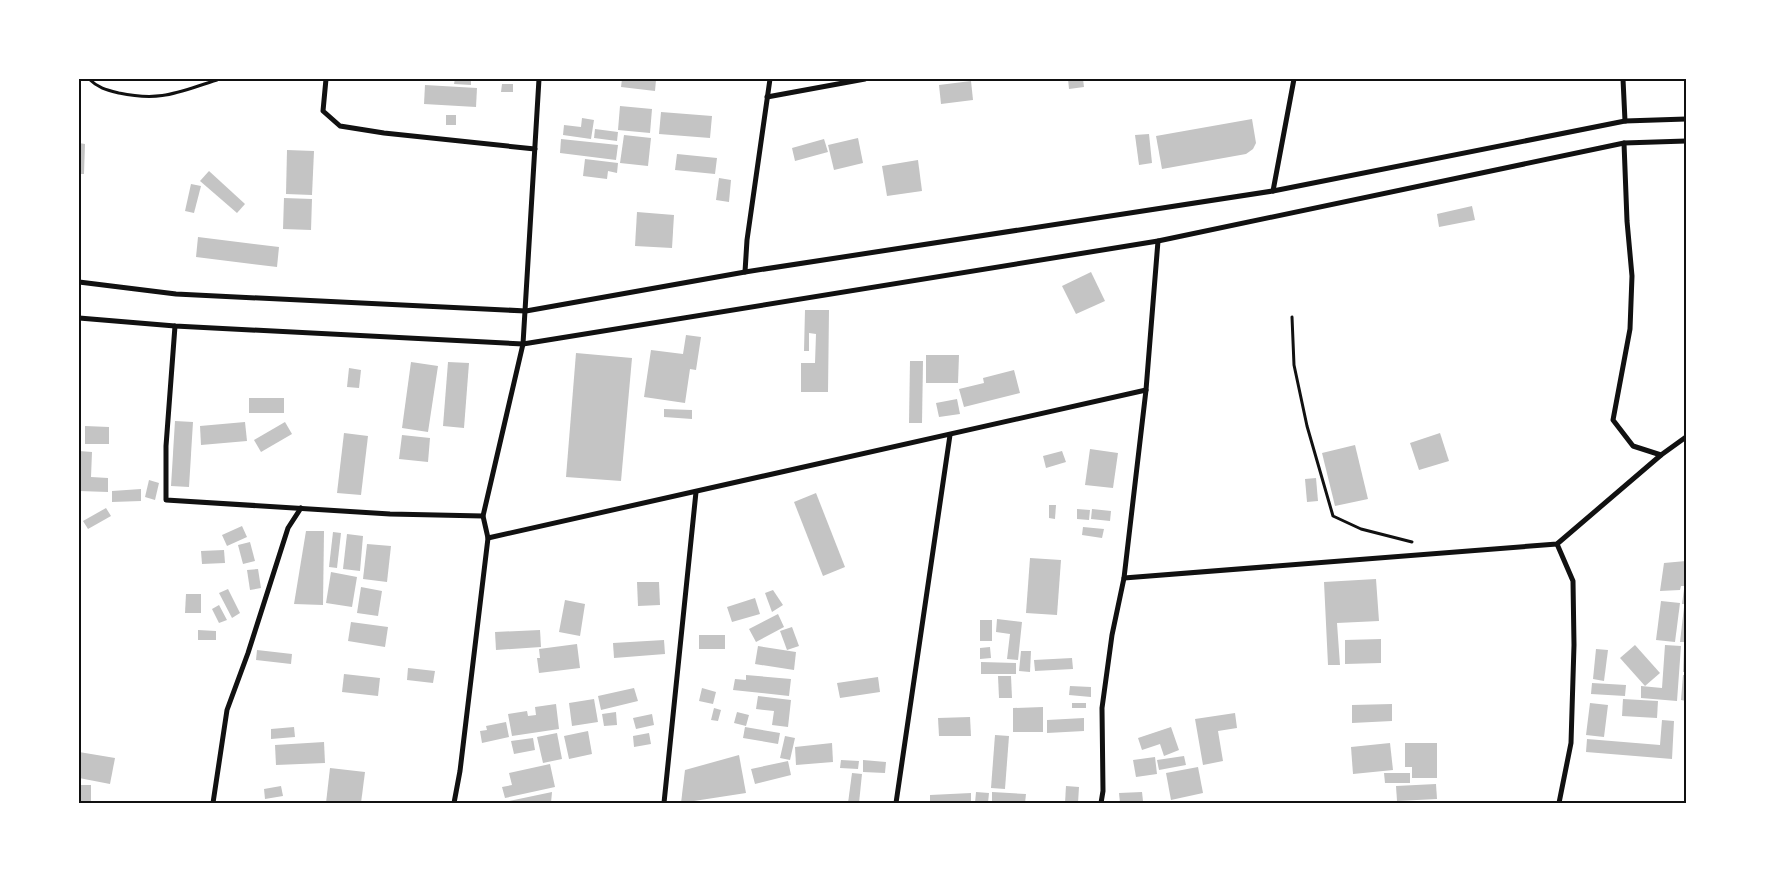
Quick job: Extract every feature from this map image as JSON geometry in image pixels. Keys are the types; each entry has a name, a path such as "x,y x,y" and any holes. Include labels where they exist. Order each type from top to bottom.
{"street":[{"path":"326,79 322,111 340,126 384,133 535,150"},
{"path":"454,803 460,771 488,538 483,516 523,344 539,79"},
{"path":"745,272 747,240 770,79"},
{"path":"767,97 865,79"},
{"path":"1273,191 1294,79"},
{"path":"1624,79 1625,121"},
{"path":"79,282 176,294 526,311 745,272 1273,191 1625,121 1686,119"},
{"path":"79,318 175,326 523,344 1158,241 1624,143 1686,141"},
{"path":"1624,143 1627,221 1632,276 1630,329 1613,420 1633,446 1661,455"},
{"path":"1101,803 1103,790 1102,708 1112,635 1124,578 1146,390 1158,241"},
{"path":"175,326 166,446 166,500 390,514 483,516"},
{"path":"488,538 1146,390"},
{"path":"896,803 950,434"},
{"path":"1124,578 1557,544 1661,455 1686,437"},
{"path":"664,803 696,492"},
{"path":"213,803 227,710 248,653 288,528 301,508"},
{"path":"1557,544 1573,581 1574,645 1571,743 1559,803"}],"path":[{"path":"89,79 103,90 138,97 161,97 190,90 217,80"},
{"path":"1292,317 1294,365 1307,426 1333,516 1361,529 1416,543"}],"building":[{"path":"455,79 471,79 471,85 454,84"},
{"path":"622,79 656,80 655,91 621,87"},
{"path":"1068,79 1083,79 1084,87 1069,89"},
{"path":"971,81 973,100 941,104 939,85"},
{"path":"502,84 513,84 513,92 501,92"},
{"path":"425,85 477,88 476,107 424,104"},
{"path":"620,106 652,109 650,133 618,130"},
{"path":"661,112 712,116 710,138 659,134"},
{"path":"446,115 456,115 456,125 446,125"},
{"path":"582,118 594,120 591,139 563,135 564,125 581,127"},
{"path":"1252,119 1256,143 1253,149 1246,154 1162,169 1156,136"},
{"path":"595,129 618,132 617,141 594,138"},
{"path":"1149,134 1152,163 1139,165 1135,135"},
{"path":"624,135 651,138 648,166 620,163"},
{"path":"858,138 863,163 834,170 828,145"},
{"path":"561,139 618,145 616,160 560,153"},
{"path":"824,139 828,152 795,161 792,148"},
{"path":"79,143 85,144 84,174 79,174"},
{"path":"287,150 314,151 312,195 286,194"},
{"path":"677,154 717,158 715,174 675,170"},
{"path":"585,159 618,163 617,173 608,171 607,179 583,176"},
{"path":"918,160 922,191 887,196 882,166"},
{"path":"209,171 245,204 237,213 200,181"},
{"path":"719,178 731,180 729,202 716,200"},
{"path":"191,184 201,186 194,213 185,211"},
{"path":"284,198 312,199 311,230 283,229"},
{"path":"1472,206 1475,220 1439,227 1437,214"},
{"path":"637,212 674,215 672,248 635,246"},
{"path":"198,237 279,247 277,267 196,257"},
{"path":"1091,272 1105,301 1076,314 1062,286"},
{"path":"805,310 829,310 828,392 801,392 801,363 815,363 816,334 809,333 809,351 804,351"},
{"path":"686,335 701,337 696,370 690,369 685,403 644,397 651,350 683,354"},
{"path":"576,353 632,358 621,481 566,477"},
{"path":"926,355 959,355 958,383 926,383"},
{"path":"910,361 923,361 922,423 909,423"},
{"path":"411,362 438,366 428,432 402,428"},
{"path":"448,362 469,363 464,428 443,426"},
{"path":"349,368 361,370 359,388 347,387"},
{"path":"1014,370 1020,393 964,407 959,389 984,383 983,378"},
{"path":"249,398 284,398 284,413 249,413"},
{"path":"957,399 960,414 939,417 936,403"},
{"path":"664,409 692,410 692,419 664,417"},
{"path":"175,421 193,422 189,487 171,486"},
{"path":"245,422 247,441 201,445 200,426"},
{"path":"285,422 292,434 261,452 254,440"},
{"path":"85,426 109,427 109,444 85,444"},
{"path":"344,433 368,436 361,495 337,493"},
{"path":"1440,433 1449,461 1419,470 1410,443"},
{"path":"402,435 430,438 428,462 399,459"},
{"path":"1355,445 1368,499 1335,506 1322,453"},
{"path":"1090,449 1118,453 1113,488 1085,485"},
{"path":"79,451 92,452 91,477 108,478 108,492 79,491"},
{"path":"1062,451 1066,462 1046,468 1043,456"},
{"path":"1316,478 1318,501 1307,502 1305,479"},
{"path":"149,480 159,483 155,500 145,497"},
{"path":"141,489 141,501 112,502 112,491"},
{"path":"816,493 845,567 823,576 794,502"},
{"path":"1049,505 1056,505 1055,519 1049,518"},
{"path":"106,508 111,516 88,529 83,521"},
{"path":"1077,509 1090,510 1089,520 1077,519"},
{"path":"1092,509 1111,511 1110,521 1091,519"},
{"path":"242,526 247,537 227,546 222,535"},
{"path":"1083,527 1104,529 1102,538 1082,535"},
{"path":"306,531 324,531 323,605 294,604"},
{"path":"333,532 341,533 337,568 329,567"},
{"path":"347,534 363,536 360,571 343,569"},
{"path":"250,542 255,561 243,564 238,545"},
{"path":"367,544 391,546 387,582 363,579"},
{"path":"224,550 225,563 202,564 201,551"},
{"path":"1030,558 1061,560 1057,615 1026,613"},
{"path":"1686,561 1686,586 1681,586 1680,590 1660,591 1664,563"},
{"path":"258,569 261,588 250,590 247,570"},
{"path":"331,572 357,577 352,607 326,603"},
{"path":"1376,579 1379,621 1337,623 1340,665 1328,665 1324,582"},
{"path":"637,582 659,582 660,605 638,606"},
{"path":"361,587 382,591 378,616 357,613"},
{"path":"228,589 240,613 232,618 219,593"},
{"path":"1684,589 1686,589 1686,604 1682,604"},
{"path":"773,590 783,605 772,612 765,593"},
{"path":"186,594 201,594 201,613 185,613"},
{"path":"755,598 760,614 732,622 727,607"},
{"path":"565,600 585,604 580,636 559,632"},
{"path":"1661,601 1680,603 1675,642 1656,640"},
{"path":"219,605 227,620 219,623 212,609"},
{"path":"1684,607 1686,607 1686,642 1680,642"},
{"path":"778,614 784,627 756,642 749,629"},
{"path":"997,619 1022,622 1018,660 1007,659 1010,634 996,632"},
{"path":"980,620 992,620 992,641 980,641"},
{"path":"351,622 388,627 385,647 348,641"},
{"path":"792,627 799,646 787,650 780,631"},
{"path":"198,630 216,631 216,640 198,640"},
{"path":"540,630 541,647 496,650 495,632"},
{"path":"699,635 725,635 725,649 699,649"},
{"path":"1381,639 1381,663 1345,664 1345,640"},
{"path":"664,640 665,654 614,658 613,643"},
{"path":"577,644 580,668 539,673 537,658 540,658 539,649"},
{"path":"1635,645 1660,673 1645,686 1620,658"},
{"path":"1665,645 1681,646 1677,701 1641,698 1641,686 1662,688"},
{"path":"758,646 796,652 794,670 755,664"},
{"path":"990,647 991,658 980,659 980,648"},
{"path":"1684,647 1686,647 1686,672 1683,672"},
{"path":"1596,649 1608,650 1604,681 1593,679"},
{"path":"257,650 292,654 291,664 256,660"},
{"path":"1021,651 1031,651 1030,672 1019,671"},
{"path":"1072,658 1073,669 1035,671 1034,660"},
{"path":"981,662 1016,663 1016,674 981,674"},
{"path":"408,668 435,671 433,683 407,680"},
{"path":"344,674 380,678 378,696 342,692"},
{"path":"746,675 791,679 789,696 733,690 735,679 746,680"},
{"path":"1683,675 1686,675 1686,701 1681,700"},
{"path":"998,676 1011,676 1012,698 999,698"},
{"path":"878,677 880,692 840,698 837,683"},
{"path":"1592,683 1626,685 1625,696 1591,694"},
{"path":"1070,686 1091,687 1091,697 1069,695"},
{"path":"634,688 638,701 601,710 598,696"},
{"path":"702,688 716,692 713,704 699,701"},
{"path":"758,696 791,700 788,727 772,725 774,711 756,709"},
{"path":"594,699 598,722 572,726 569,703"},
{"path":"1623,699 1658,701 1657,718 1622,716"},
{"path":"1072,703 1086,703 1086,708 1072,708"},
{"path":"1590,703 1608,705 1604,737 1586,735"},
{"path":"556,704 559,729 512,736 508,714 527,711 528,716 536,715 535,707"},
{"path":"1392,704 1392,721 1352,723 1352,705"},
{"path":"1043,707 1043,732 1013,732 1013,708"},
{"path":"714,708 721,710 718,721 711,720"},
{"path":"616,712 617,725 604,726 602,714"},
{"path":"737,712 749,715 746,726 734,723"},
{"path":"1235,713 1237,728 1218,731 1223,761 1203,765 1195,719"},
{"path":"652,714 654,725 636,729 633,718"},
{"path":"970,717 971,736 939,736 938,718"},
{"path":"1084,718 1084,731 1047,733 1047,720"},
{"path":"1662,720 1674,721 1672,759 1586,752 1587,739 1660,745"},
{"path":"506,722 509,737 482,743 480,731 487,730 486,726"},
{"path":"294,727 295,737 271,739 271,729"},
{"path":"745,727 780,733 778,744 743,738"},
{"path":"1171,727 1179,750 1164,756 1160,744 1142,750 1138,738"},
{"path":"588,731 592,754 569,759 564,736"},
{"path":"557,733 562,759 543,763 537,737"},
{"path":"649,733 651,744 634,747 633,736"},
{"path":"995,735 1009,736 1005,789 991,788"},
{"path":"785,736 795,738 790,760 780,758"},
{"path":"533,738 535,750 514,754 511,741"},
{"path":"324,742 325,763 276,765 275,745"},
{"path":"832,743 833,762 796,765 795,747"},
{"path":"1390,743 1393,770 1353,774 1351,747"},
{"path":"1405,743 1437,743 1437,778 1412,778 1412,767 1405,767"},
{"path":"79,752 115,758 110,784 79,778"},
{"path":"739,755 746,793 681,803 685,770"},
{"path":"1184,756 1186,765 1159,770 1157,760"},
{"path":"1155,757 1157,774 1136,777 1133,760"},
{"path":"841,760 859,761 858,769 840,768"},
{"path":"863,760 886,762 885,773 863,772"},
{"path":"788,761 791,775 755,784 751,769"},
{"path":"550,764 555,787 505,798 502,787 512,785 509,773"},
{"path":"1198,767 1203,793 1171,800 1166,773"},
{"path":"330,768 365,772 361,803 326,803"},
{"path":"852,773 862,774 859,803 848,803"},
{"path":"1384,773 1410,773 1410,783 1385,783"},
{"path":"1436,784 1437,799 1397,801 1396,786"},
{"path":"79,785 91,785 91,803 79,803"},
{"path":"281,786 283,796 265,799 264,789"},
{"path":"1066,786 1079,787 1078,803 1065,803"},
{"path":"552,792 551,803 504,803 504,802"},
{"path":"976,792 989,793 988,803 975,803"},
{"path":"992,792 1026,794 1025,803 992,803"},
{"path":"1142,792 1143,801 1120,803 1119,793"},
{"path":"971,793 971,803 930,803 930,795"}]}
